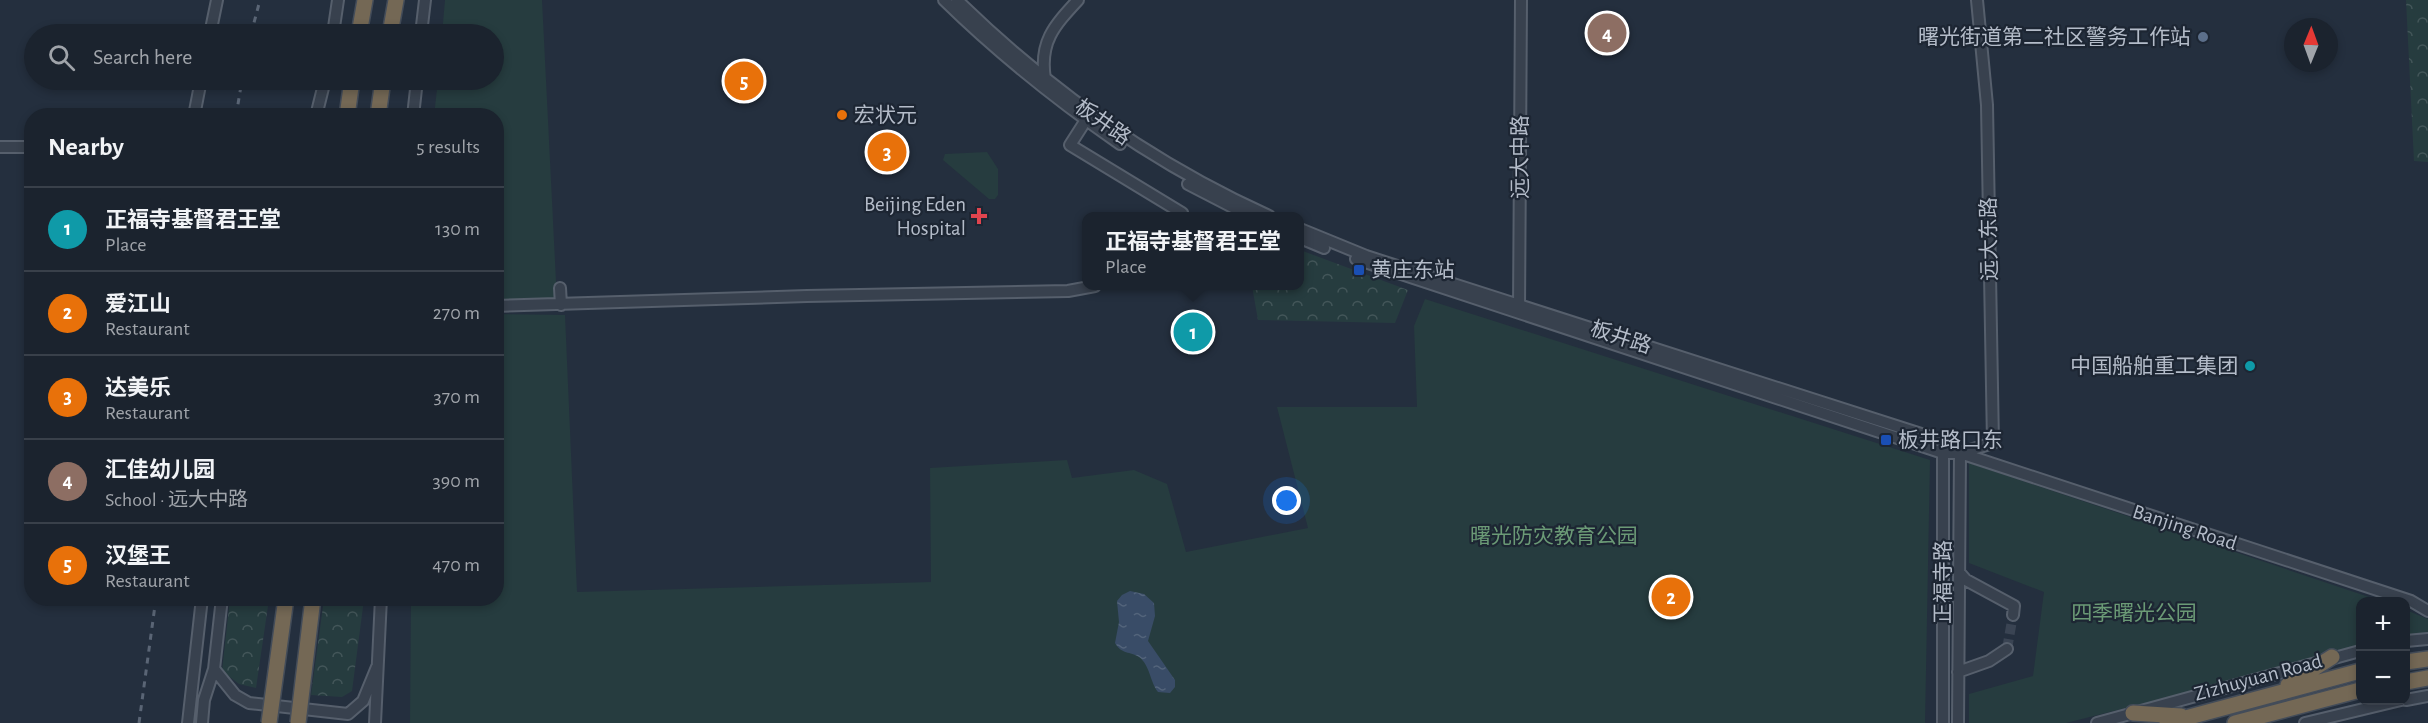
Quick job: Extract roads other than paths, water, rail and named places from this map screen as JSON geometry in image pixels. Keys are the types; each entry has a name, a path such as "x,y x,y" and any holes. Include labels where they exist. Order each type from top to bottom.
{"highway":[{"path":"360,24 364,0"},
{"path":"392,24 396,0"},
{"path":"343,108 348,90"},
{"path":"348,108 350,90"},
{"path":"380,108 382,90"},
{"path":"269,723 285,606"},
{"path":"298,723 312,606"},
{"path":"2275,693 2332,657"},
{"path":"2410,661 2428,659"},
{"name":"Zizhuyuan Road","path":"2167,723 2356,672"},
{"path":"2410,681 2428,678"},
{"name":"Zizhuyuan Road","path":"2235,723 2356,691"},
{"path":"2133,713 2193,716"}],"street":[{"path":"212,24 217,0"},
{"path":"334,24 338,0"},
{"path":"422,24 425,0"},
{"path":"944,0 979,34 1041,87 1086,120 1188,184 1242,212"},
{"name":"板井路","path":"957,0 1045,79 1124,138 1201,183 1261,212"},
{"path":"1045,79 1042,62 1055,24 1078,0"},
{"name":"远大中路","path":"1519,309 1521,0"},
{"name":"远大东路","path":"1960,453 1993,443 1987,105 1977,0"},
{"path":"196,108 199,90"},
{"path":"318,108 323,90"},
{"path":"414,108 416,90"},
{"path":"1086,120 1070,145 1180,212"},
{"path":"0,147 24,147"},
{"name":"板井路","path":"1304,231 1359,253 1519,309 1960,453"},
{"path":"1304,240 1519,309"},
{"path":"560,288 561,305"},
{"path":"504,306 807,296 1068,291 1082,288"},
{"name":"正福寺路","path":"1943,447 1943,723"},
{"path":"1958,723 1960,453"},
{"name":"Banjing Road","path":"1960,453 2411,601"},
{"path":"1959,572 1966,580 2014,606 2013,615"},
{"path":"2411,601 2428,601"},
{"path":"2411,601 2428,611"},
{"path":"188,723 201,606"},
{"path":"204,700 214,669 221,606"},
{"path":"375,723 381,606"},
{"path":"2410,641 2428,639"},
{"path":"198,648 204,700 202,723"},
{"path":"1958,672 1989,662 2007,649"},
{"path":"2097,723 2356,652"},
{"path":"214,669 235,695 249,703 348,714 363,701 377,667"},
{"path":"2410,699 2428,696"},
{"path":"2305,723 2322,721 2382,705"}],"water":[{"path":"1130,591 1144,594 1154,603 1155,616 1148,641 1175,680 1175,687 1170,693 1158,692 1143,660 1120,649 1115,643 1119,622 1117,601"}],"tunnel":[{"path":"2007,649 2013,615"}],"railway":[{"path":"254,24 260,0"},
{"path":"237,108 240,90"},
{"path":"139,723 155,606"}],"place":[{"name":"汇佳幼儿园","path":"1607,33"},
{"name":"曙光街道第二社区警务工作站","path":"2203,37"},
{"name":"汉堡王","path":"744,81"},
{"name":"宏状元","path":"842,115"},
{"name":"达美乐","path":"887,152"},
{"name":"Beijing Eden Hospital","path":"979,216"},
{"name":"黄庄东站","path":"1359,270"},
{"name":"正福寺基督君王堂","path":"1193,332"},
{"name":"中国船舶重工集团","path":"2250,366"},
{"name":"板井路口东","path":"1886,440"},
{"name":"爱江山","path":"1671,597"}],"park label":[{"name":"曙光防灾教育公园","path":"1554,536"},
{"name":"四季曙光公园","path":"2134,613"}]}
